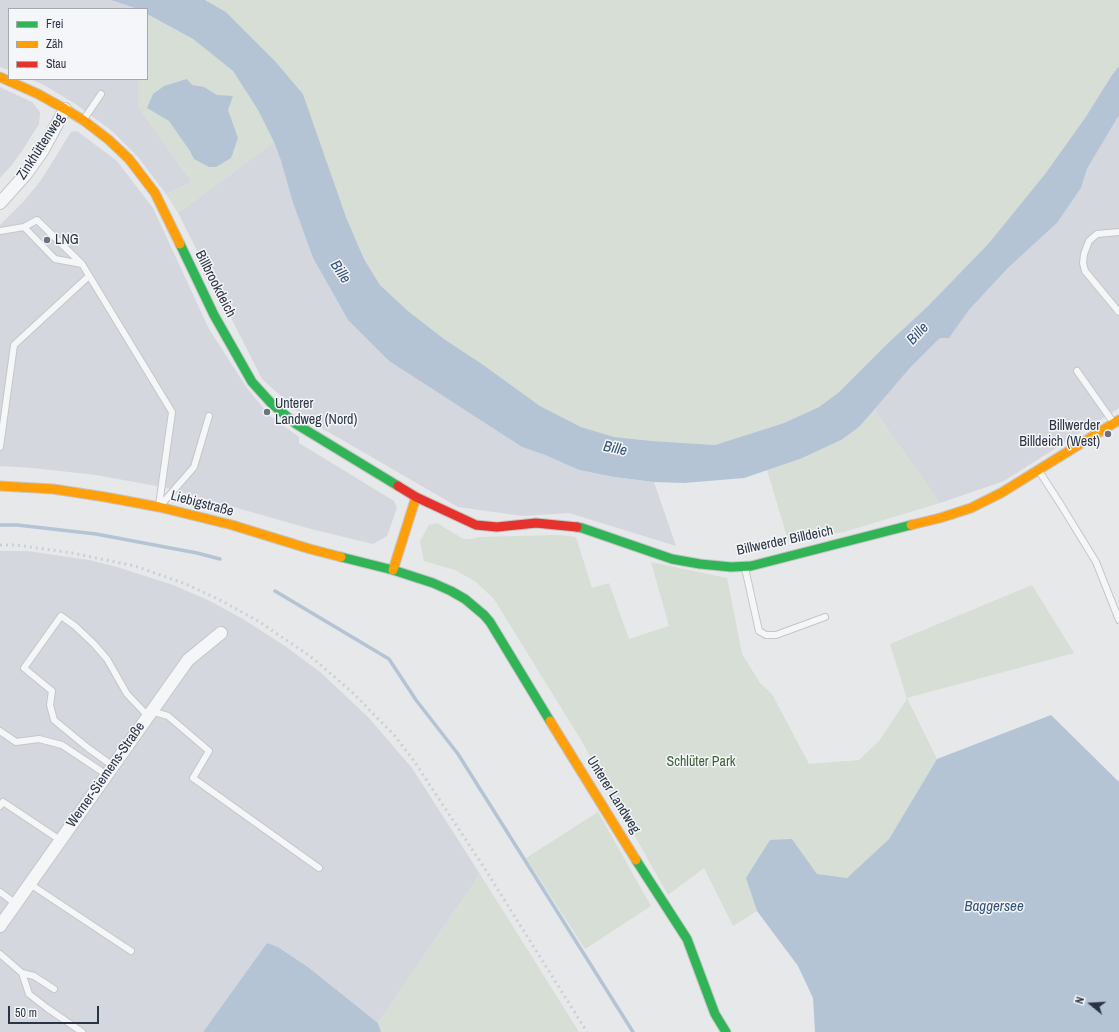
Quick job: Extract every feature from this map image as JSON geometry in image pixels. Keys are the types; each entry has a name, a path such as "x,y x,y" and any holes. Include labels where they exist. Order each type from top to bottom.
{"street":[{"name":"Billbrookdeich","path":"0,77 38,94 83,120 109,140 129,159 155,193 214,315 252,382 272,404 296,424 416,497"},
{"name":"Zinkhüttenweg","path":"0,203 26,174 42,150 65,109"},
{"name":"Billwerder Billdeich","path":"416,497 476,525 497,527 536,523 582,528 672,559 731,567 751,566 910,526 971,508 1002,493 1116,421"},
{"name":"Liebigstraße","path":"0,486 53,489 159,507 232,525 310,549 393,570 433,583 451,591"},
{"path":"393,570 416,497"},
{"name":"Unterer Landweg","path":"451,591 465,599 490,622 649,882 687,939 715,1014 726,1032"},
{"name":"Werner-Siemens-Straße","path":"0,926 188,660 221,633"}],"lane":[{"path":"83,120 101,94"},
{"path":"0,231 24,227 37,220 82,264 172,412 159,507"},
{"path":"24,227 55,259 82,264"},
{"path":"1119,232 1096,234 1089,241 1084,254 1083,263 1085,271 1119,312"},
{"path":"0,447 14,345 90,276"},
{"path":"1077,371 1116,421"},
{"path":"159,507 194,467 209,416"},
{"path":"1038,470 1096,562 1119,620"},
{"path":"744,566 759,631 766,635 776,635 825,617"},
{"path":"110,770 88,748 54,720 50,705 52,691 24,668 61,616 75,626 107,659 127,694 150,713 168,716 209,751 193,778 319,868"},
{"path":"0,731 16,742 39,740 62,745 110,770"},
{"path":"0,806 2,802 60,840"},
{"path":"30,884 131,951"},
{"path":"0,892 16,904"},
{"path":"0,954 22,973 34,976 54,989"},
{"path":"22,973 29,994 82,1032"}],"shaded area":[{"path":"0,0 111,0 135,8 8,8 8,70 0,67"},
{"path":"32,80 138,80 138,107 192,182 166,194 138,157 112,131 77,105 44,85"},
{"path":"0,87 32,102 40,112 39,124 22,151 0,178"},
{"path":"1119,115 1119,408 1004,481 940,503 874,410 909,369 940,338 949,338 969,310 1008,268 1057,223 1081,188 1087,169"},
{"path":"77,131 117,161 153,208 209,329 247,388 270,416 299,437 299,443 394,501 397,508 387,536 373,544 311,529 167,488 96,475 0,466 0,225 24,201 41,180 71,132"},
{"path":"274,142 293,203 313,258 348,320 389,361 522,447 579,470 614,477 654,482 676,546 569,513 523,516 458,507 306,419 262,379 178,213"},
{"path":"0,551 27,551 89,560 117,567 173,585 210,601 243,619 285,646 320,672 368,717 412,768 480,874 378,1023 308,967 278,947 267,943 203,1032 0,1032"}],"green space":[{"path":"205,0 1119,0 1119,66 1085,118 1045,174 989,243 928,306 838,393 819,407 784,423 715,445 652,441 613,437 581,427 540,406 482,364 444,339 408,311 380,285 364,259 346,217 303,94 275,61 226,12"},
{"path":"148,15 193,39 233,71 258,110 274,142 178,213 166,194 192,182 138,107 138,80 148,80"},
{"path":"874,410 940,503 844,532 788,540 767,470 800,459 859,427"},
{"name":"Schlüter Park","path":"437,523 463,539 479,537 558,535 576,537 592,588 609,583 629,639 669,626 651,562 727,578 742,654 760,683 772,694 809,764 859,760 879,741 907,699 890,644 1032,585 1074,653 907,698 937,759 889,839 847,878 817,874 792,839 746,878 757,911 733,926 704,868 668,895 581,740 494,599 476,582 455,570 424,561 420,541 429,525"},
{"path":"598,812 651,906 585,949 526,858"},
{"path":"480,874 579,1032 381,1032 378,1023"}],"water":[{"name":"Bille","path":"111,0 205,0 226,12 275,61 303,94 346,217 364,259 380,285 408,311 444,339 482,364 540,406 581,427 614,437 715,445 784,423 819,407 838,393 928,306 989,243 1045,174 1085,118 1119,66 1119,115 1087,169 1081,188 1057,223 1008,268 969,310 949,338 940,338 909,369 859,427 841,440 800,459 744,478 684,483 654,482 614,477 579,470 522,447 389,361 348,320 313,258 293,203 274,142 258,110 233,71 193,39 148,15 148,8 135,8"},
{"path":"187,79 192,85 204,87 217,95 233,96 228,110 238,138 231,158 216,167 209,167 194,159 169,121 147,108 153,94 164,86"},
{"name":"Baggersee","path":"1051,715 1119,782 1119,1032 815,1032 813,998 798,966 757,911 746,878 770,840 792,839 817,874 847,878 889,839 937,759"},
{"path":"267,943 278,947 308,967 378,1023 381,1032 203,1032"}],"waterway":[{"path":"0,525 17,525 96,534 197,553 220,559"},
{"path":"275,591 389,659 416,700 458,754 633,1032"}],"railway":[{"path":"0,545 17,545 72,553 135,566 186,584 222,601 258,621 310,656 352,692 394,735 414,761 485,869 587,1032"}],"traffic: fast":[{"path":"180,244 214,315 252,382 272,404 296,424 398,486"},
{"path":"577,527 672,559 731,567 751,566 911,525"},
{"path":"341,557 393,570 433,583 465,599 490,622 550,721"},
{"path":"636,860 687,939 715,1014 726,1032"}],"traffic: slow":[{"path":"0,77 38,94 65,109 83,120 109,140 129,159 155,193 180,244"},
{"path":"911,525 971,508 1001,493 1119,420"},
{"path":"0,486 53,489 159,507 232,525 341,557"},
{"path":"393,570 416,497"},
{"path":"550,721 636,860"}],"traffic: jam":[{"path":"398,486 416,497 476,525 497,527 536,523 577,527"}],"place":[{"name":"LNG","path":"47,240"},
{"name":"Unterer Landweg (Nord)","path":"267,412"},
{"name":"Billwerder Billdeich (West)","path":"1108,434"}]}
